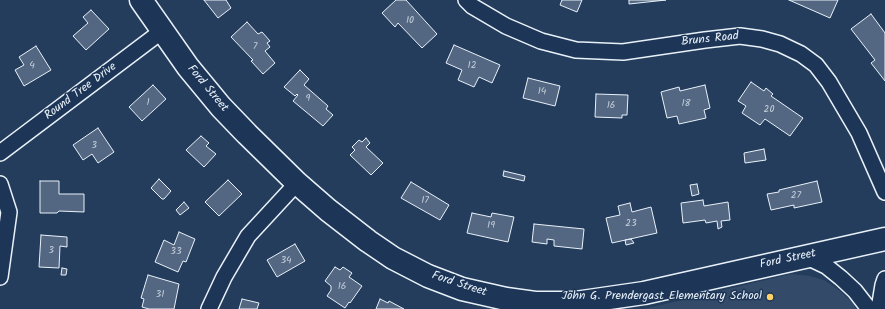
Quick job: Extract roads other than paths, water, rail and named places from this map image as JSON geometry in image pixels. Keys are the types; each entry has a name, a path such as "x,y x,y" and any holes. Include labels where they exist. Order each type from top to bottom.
{"street":[{"name":"Ford Street","path":"141,0 188,67 221,107 246,134 297,183 328,210 393,258 428,276 462,289 535,306 576,303 644,293 885,239"},
{"name":"Bruns Road","path":"466,0 472,6 506,26 541,41 576,50 623,52 740,36 762,39 780,44 801,54 816,65 829,82 859,133 885,192"},
{"name":"Round Tree Drive","path":"0,153 162,31"},
{"path":"209,309 224,277 248,236 297,183"},
{"path":"0,184 9,212 0,277"},
{"path":"807,257 826,266 841,278 855,291 869,309"},
{"path":"879,309 885,279"}],"place":[{"name":"John G. Prendergast Elementary School","path":"770,297"}]}
